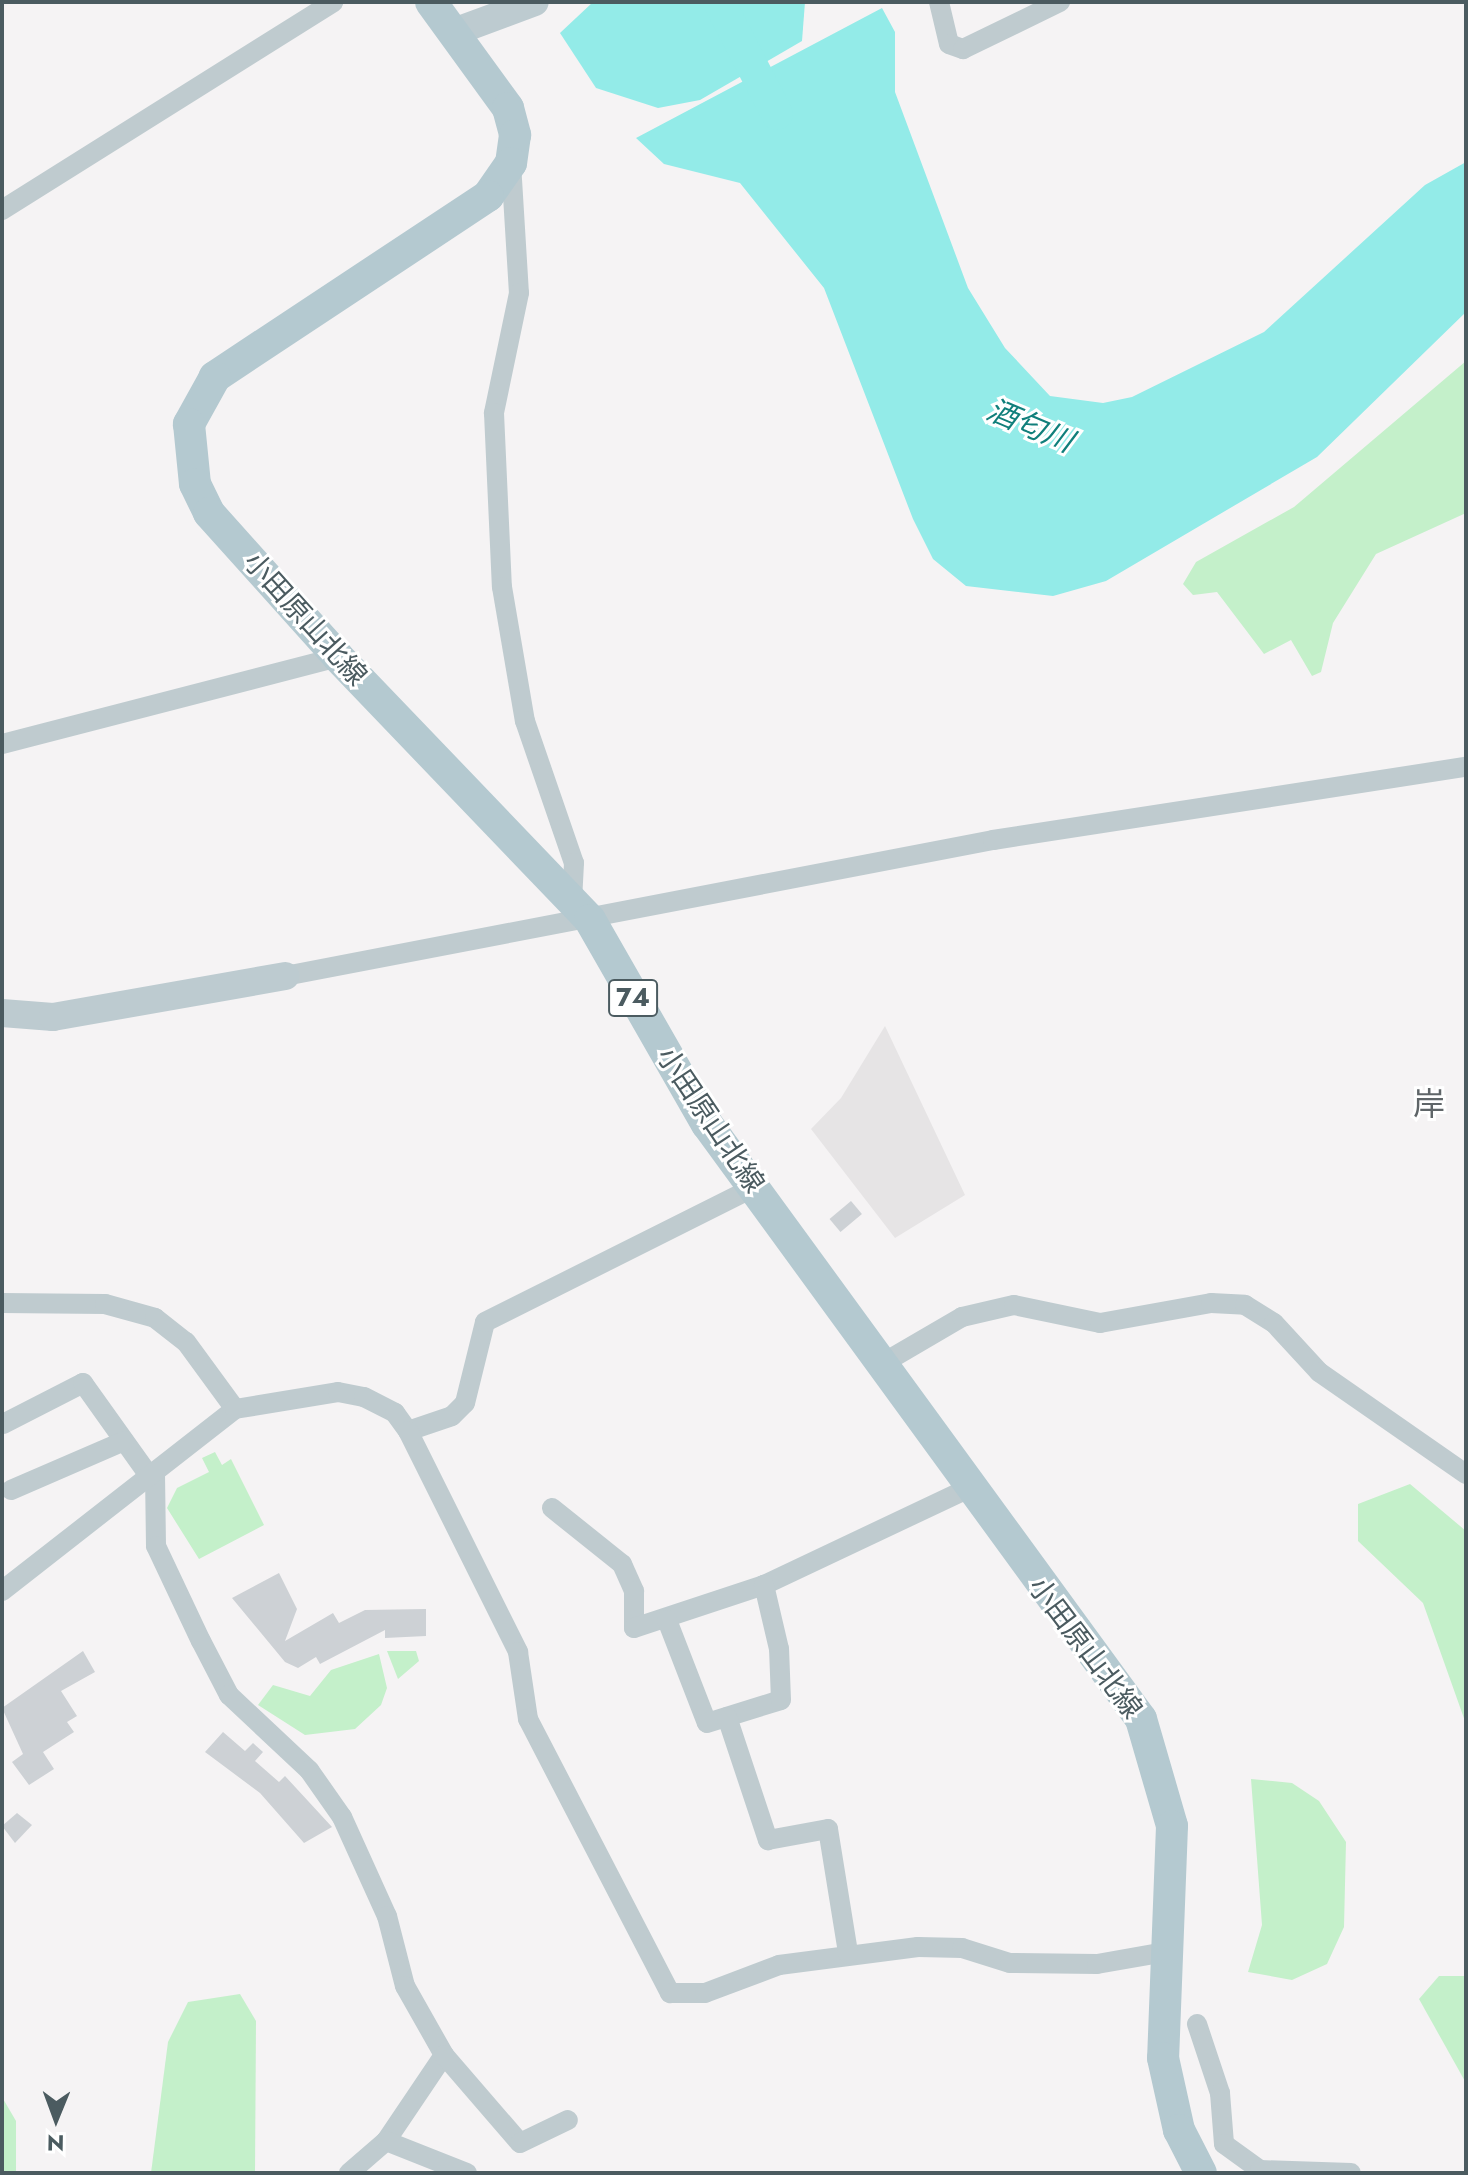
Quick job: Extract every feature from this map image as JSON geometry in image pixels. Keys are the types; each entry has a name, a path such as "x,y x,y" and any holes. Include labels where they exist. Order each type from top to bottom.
{"main road":[{"path":"431,2 508,108 515,135 511,163"},
{"name":"小田原山北線","path":"511,163 488,196 244,353 200,396 189,424 187,450 209,513 338,657 581,910 667,1060 753,1188 885,1362 971,1487 1123,1692 1154,1747 1172,1826 1163,2058 1179,2130 1201,2173"}],"street":[{"path":"2,210 333,2"},
{"path":"454,32 535,2"},
{"path":"939,2 949,44 963,49 1060,2"},
{"path":"511,163 519,293 494,413 502,587 525,721 574,863 581,910"},
{"path":"2,744 338,657"},
{"path":"2,1013 82,1014 285,976 581,910 993,840 1466,767"},
{"path":"408,1431 452,1416 465,1403 485,1322 753,1188"},
{"path":"2,1303 105,1304 155,1318 186,1342 235,1409"},
{"path":"885,1362 962,1317 1014,1305 1100,1323 1211,1303 1245,1305 1274,1323 1319,1372 1466,1474"},
{"path":"3,1424 83,1383 153,1476 156,1546 229,1695 309,1770 342,1817 387,1916 405,1986 444,2055 520,2143 568,2120"},
{"path":"2,1591 235,1409 338,1392 395,1413 408,1431 518,1652 528,1719 670,1993 683,1998 779,1965 848,1953 962,1948 1010,1963 1097,1964 1166,1952"},
{"path":"11,1490 124,1441"},
{"path":"552,1508 622,1564 634,1591 634,1628 667,1620 764,1585 971,1487"},
{"path":"667,1620 707,1723 781,1700 779,1649 764,1585"},
{"path":"727,1717 768,1840 828,1829 848,1953"},
{"path":"1197,2024 1220,2093 1224,2144 1260,2170 1351,2173"},
{"path":"349,2173 386,2141 444,2055"},
{"path":"386,2141 467,2173"}],"shaded area":[{"path":"885,1026 965,1195 895,1238 811,1129 841,1098"}],"green space":[{"path":"1466,361 1466,513 1376,554 1333,623 1321,672 1312,676 1291,640 1264,654 1217,592 1193,595 1183,584 1196,562 1294,507"},
{"path":"215,1452 222,1465 231,1459 264,1525 199,1559 167,1508 177,1488 209,1472 202,1458"},
{"path":"1410,1484 1466,1531 1466,1724 1423,1603 1358,1541 1358,1504"},
{"path":"387,1651 416,1651 419,1661 398,1679"},
{"path":"379,1654 387,1688 381,1705 355,1729 305,1735 258,1705 273,1685 310,1696 331,1670"},
{"path":"1251,1779 1292,1783 1319,1801 1346,1842 1344,1927 1327,1964 1292,1980 1248,1972 1262,1925"},
{"path":"1439,1976 1466,1976 1466,2083 1419,1999"},
{"path":"240,1994 256,2021 255,2173 151,2173 168,2042 188,2002"},
{"path":"2,2097 16,2121 16,2173 2,2173"}],"water":[{"path":"593,2 805,2 802,41 700,100 658,108 596,88 560,33"},
{"path":"882,8 895,32 895,92 968,288 1005,348 1050,396 1103,403 1132,397 1264,332 1425,185 1466,162 1466,312 1317,457 1106,581 1053,596 966,586 933,559 913,519 824,288 740,183 664,164 636,138"}],"building":[{"path":"851,1201 862,1214 840,1232 830,1219"},
{"path":"279,1573 297,1609 285,1641 333,1613 339,1623 365,1610 426,1609 426,1636 385,1638 385,1630 320,1664 316,1657 298,1668 285,1662 232,1598"},
{"path":"83,1651 95,1672 61,1691 77,1716 67,1722 74,1732 43,1752 54,1769 29,1785 12,1762 23,1754 2,1708"},
{"path":"223,1732 245,1751 253,1743 263,1752 255,1761 279,1782 285,1776 332,1827 304,1843 260,1793 205,1752"},
{"path":"17,1813 32,1825 15,1843 2,1826"}],"waterway":[{"name":"酒匂川","path":"719,2 777,114"}],"district":[{"name":"岸","path":"1429,1104"}]}
